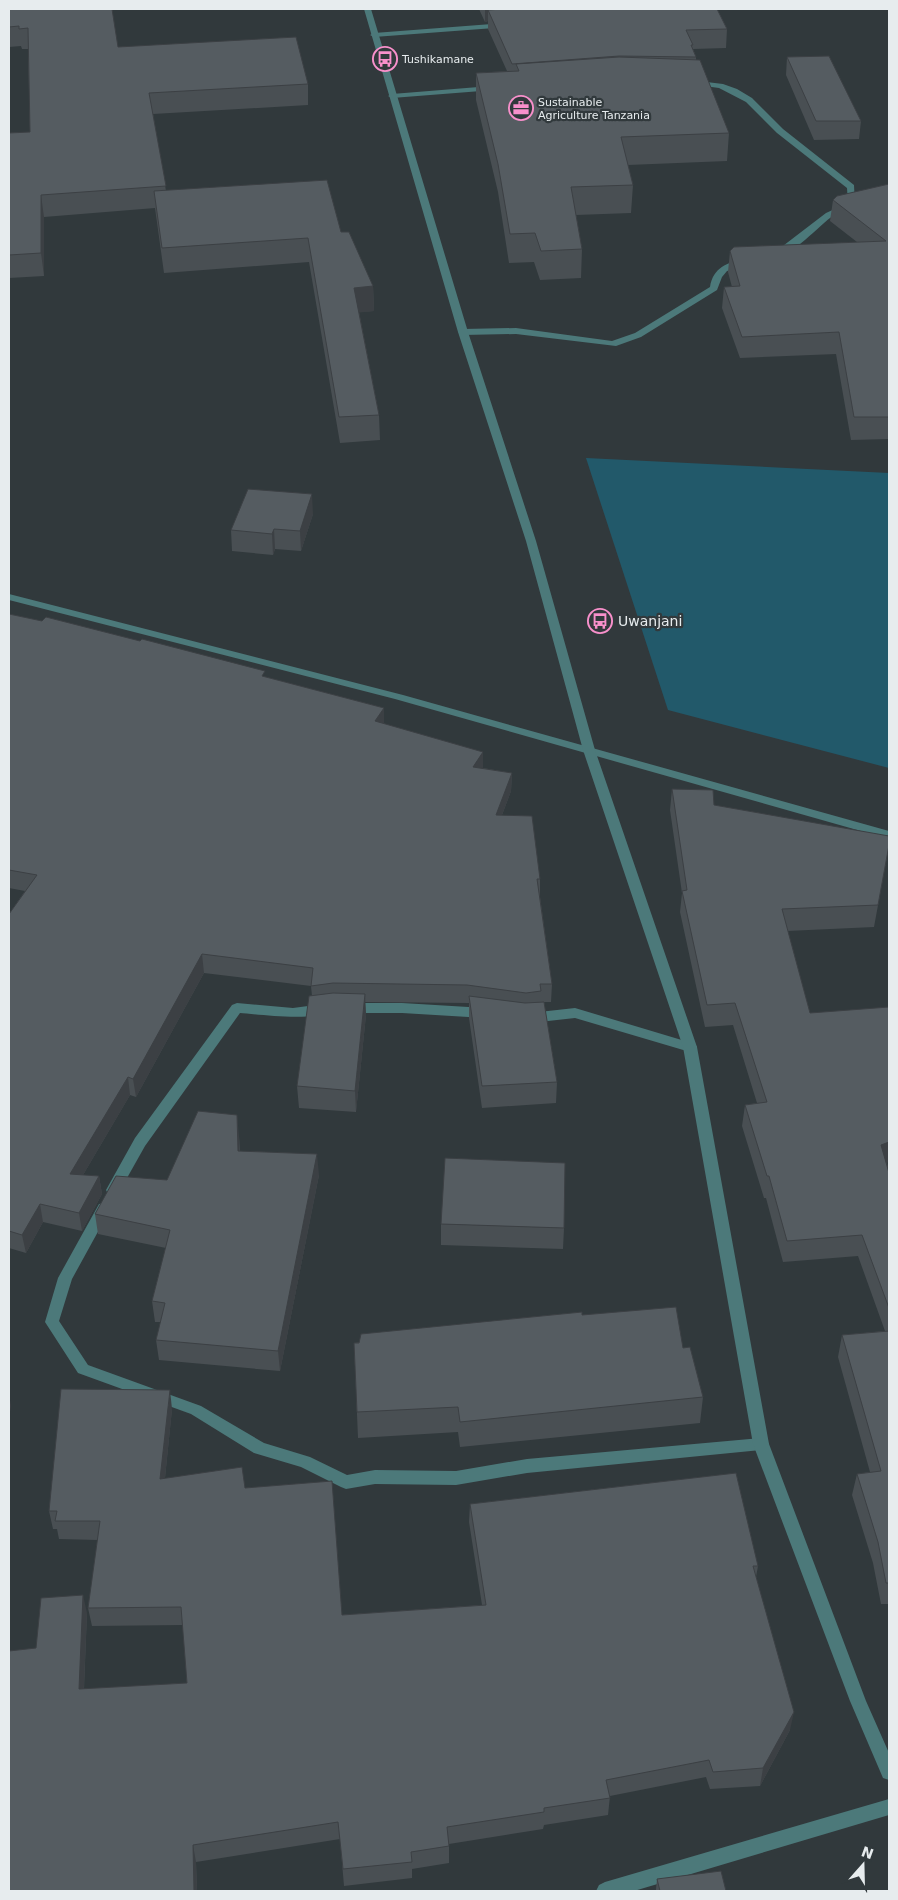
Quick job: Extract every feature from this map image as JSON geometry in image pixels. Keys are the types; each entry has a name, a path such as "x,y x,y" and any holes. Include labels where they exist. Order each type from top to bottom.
{"street":[{"path":"367,9 463,332 531,541 589,750 690,1047 762,1444 858,1701 889,1772"},
{"path":"374,36 511,24"},
{"path":"680,81 720,86 734,91 749,100 780,131 851,187 852,204 841,211 829,215 791,246 767,258"},
{"path":"392,96 497,88"},
{"path":"463,332 516,331 613,344 638,335 714,288 715,277 727,265 753,261"},
{"path":"9,597 293,668 889,835"},
{"path":"498,1015 463,1010 402,1008 334,1008 293,1013 237,1008 140,1142 65,1278 52,1322 83,1369 196,1410 259,1448 305,1462 346,1482 375,1477 456,1478 527,1466 762,1444"},
{"path":"516,1017 575,1013 690,1047"},
{"path":"605,1891 889,1807"}],"shaded area":[{"path":"586,458 889,473 889,768 668,710"}],"building":[{"path":"9,9 112,9 118,47 296,37 308,84 149,93 166,186 41,195 41,253 9,255 9,133 30,132 28,28 19,29 19,26 9,27"},
{"path":"717,9 727,29 686,30 696,57 619,56 512,64 488,10"},
{"path":"829,56 861,121 816,121 787,57"},
{"path":"619,57 700,60 729,133 621,137 633,185 571,187 582,249 541,251 535,233 510,234 498,164 476,73 519,71 516,64"},
{"path":"327,180 341,232 349,232 373,286 354,288 379,415 339,417 308,238 162,248 154,191"},
{"path":"889,184 889,417 854,417 839,332 742,337 724,287 740,286 730,251 734,247 886,241 833,200 837,196"},
{"path":"248,489 312,494 300,531 274,529 272,534 231,530"},
{"path":"9,614 42,621 46,617 140,641 142,639 265,671 262,676 384,708 375,721 483,752 473,767 512,773 496,815 532,816 540,879 537,879 552,984 540,984 541,991 526,993 467,985 333,983 311,986 313,968 202,954 133,1079 128,1077 70,1174 99,1176 79,1213 40,1204 22,1235 9,1231 9,914 37,875 9,870"},
{"path":"672,789 713,790 714,805 889,836 878,905 782,909 810,1013 889,1007 889,1142 881,1145 889,1173 889,1308 862,1235 787,1241 769,1176 767,1176 745,1105 767,1102 735,1003 707,1005 682,891 687,890"},
{"path":"333,993 365,994 355,1091 297,1086 309,996"},
{"path":"469,996 525,1003 544,1002 557,1082 482,1086"},
{"path":"198,1111 237,1115 238,1151 317,1154 278,1351 156,1340 165,1303 152,1301 170,1230 95,1214 116,1176 167,1180"},
{"path":"445,1158 565,1163 564,1228 441,1224"},
{"path":"676,1307 683,1348 690,1347 703,1397 460,1422 458,1407 357,1412 354,1343 359,1343 361,1334 582,1312 582,1315"},
{"path":"889,1331 889,1583 886,1583 878,1542 857,1474 881,1471 842,1335"},
{"path":"61,1389 170,1390 160,1479 242,1467 245,1488 332,1481 342,1615 486,1605 470,1504 736,1473 758,1566 753,1566 794,1712 763,1768 713,1772 709,1760 606,1780 610,1798 544,1808 544,1812 447,1827 449,1846 411,1852 412,1862 343,1869 338,1822 193,1845 194,1891 9,1891 9,1651 36,1648 41,1598 83,1595 79,1689 187,1683 181,1607 88,1608 100,1521 55,1521 57,1511 49,1511"},
{"path":"721,1871 726,1891 660,1891 657,1879"}],"place":[{"name":"Tushikamane","path":"385,59"},
{"name":"Sustainable Agriculture Tanzania","path":"521,108"},
{"name":"Uwanjani","path":"600,621"}]}
